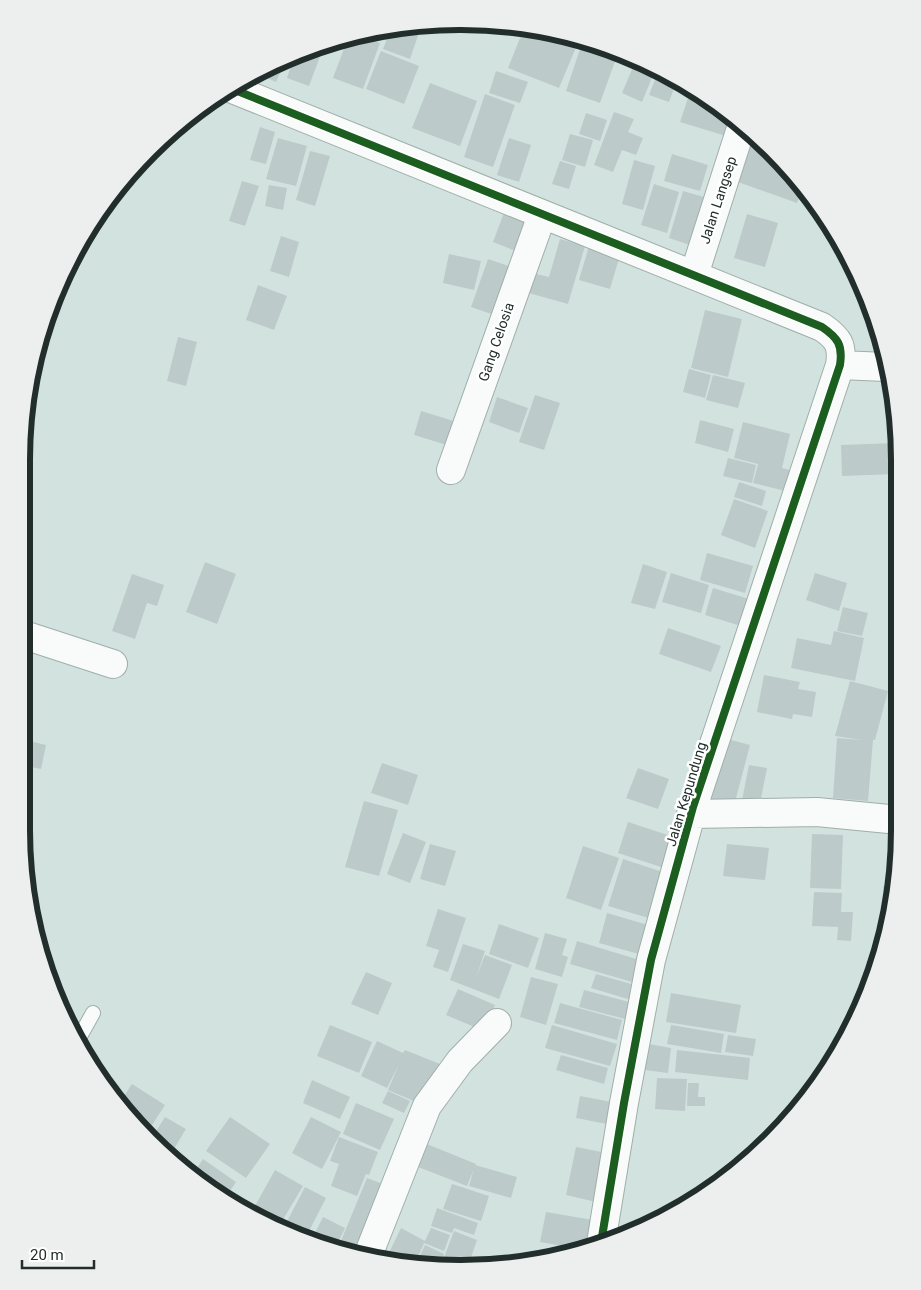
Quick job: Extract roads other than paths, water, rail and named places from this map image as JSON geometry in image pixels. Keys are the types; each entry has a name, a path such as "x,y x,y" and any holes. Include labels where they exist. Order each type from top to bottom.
{"street":[{"path":"239,92 822,327 830,332 839,343 840,365 880,367"},
{"name":"Jalan Langsep","path":"694,275 739,133"},
{"name":"Gang Celosia","path":"451,470 542,215"},
{"name":"Jalan Kepundung","path":"602,1236 624,1103 651,960 692,814 840,365"},
{"path":"30,637 112,664"},
{"path":"692,814 817,812 891,819"},
{"path":"370,1250 427,1106 460,1061 497,1023"}],"lane":[{"path":"82,1033 93,1013"}]}
